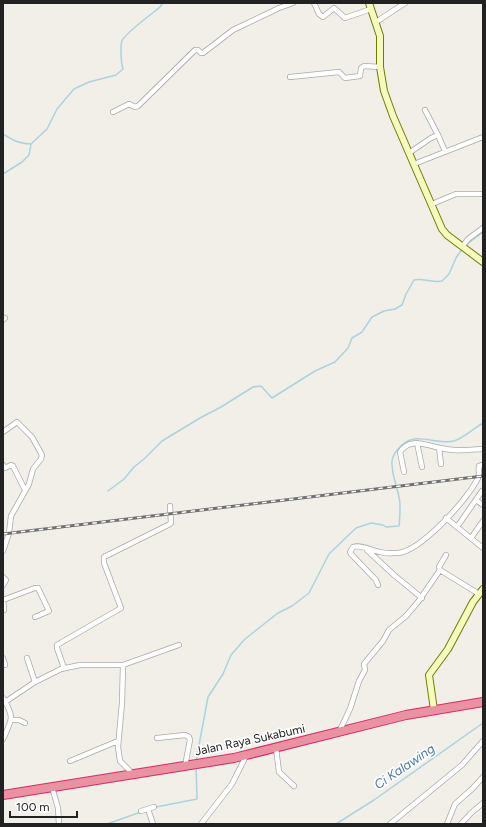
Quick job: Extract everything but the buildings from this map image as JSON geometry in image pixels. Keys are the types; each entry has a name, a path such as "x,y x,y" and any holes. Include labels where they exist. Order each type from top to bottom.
{"highway":[{"name":"Jalan Raya Sukabumi","path":"3,795 187,766 246,755 406,715 482,703"}],"street":[{"path":"113,112 129,104 134,107 138,106 194,50 203,53 234,30 279,8 293,3"},
{"path":"314,3 323,17 334,8 346,18 370,6 380,39 380,67 386,96 409,153 444,232 483,262"},
{"path":"376,22 405,3"},
{"path":"290,77 339,72 345,78 356,77 360,76 364,66 380,67"},
{"path":"425,110 445,151"},
{"path":"409,153 431,138 438,136"},
{"path":"414,164 445,151 483,138"},
{"path":"432,204 458,194 481,194"},
{"path":"463,248 468,239 483,228"},
{"path":"3,432 17,422 32,437 42,455 33,469 30,484 12,516 9,533 3,551"},
{"path":"404,472 400,452 408,445 421,442 439,448 462,450 483,449"},
{"path":"417,443 422,467"},
{"path":"439,448 441,464"},
{"path":"3,465 5,468 11,465 13,466 26,490"},
{"path":"378,584 350,553 353,547 361,547 385,553 407,551 414,547 428,537 469,493 479,476 479,466 483,465"},
{"path":"457,527 482,491"},
{"path":"476,500 483,505"},
{"path":"64,668 57,645 121,608 104,563 104,558 170,524 170,506"},
{"path":"446,518 483,548"},
{"path":"471,538 483,521"},
{"path":"367,549 394,575 422,598"},
{"path":"338,733 350,709 364,670 364,664 383,641 389,630 406,616 422,598 440,570 439,567 446,555"},
{"path":"434,710 429,675 448,649 481,592 440,570"},
{"path":"3,577 6,580 3,584"},
{"path":"4,610 3,599 38,588 49,611 35,617"},
{"path":"3,739 5,730 11,720 11,713 4,700 52,672 76,665 123,665 178,645"},
{"path":"3,658 6,665"},
{"path":"27,658 35,682"},
{"path":"123,665 121,717 118,741 120,761 131,774"},
{"path":"11,720 19,720 25,723"},
{"path":"157,738 185,735 189,737 190,740 187,766"},
{"path":"70,761 118,741"},
{"path":"390,824 462,765 483,741"},
{"path":"276,748 279,772 294,786"},
{"path":"201,824 223,793 232,784 246,755"},
{"path":"447,824 455,804 483,777"},
{"path":"52,787 58,808 59,824"},
{"path":"462,824 471,813 483,803"},
{"path":"141,811 154,807"},
{"path":"148,809 153,824"}],"waterway":[{"path":"3,134 13,140 31,144 47,129 57,109 74,89 89,82 116,75 123,69 121,59 122,41 133,29 163,3"},
{"path":"3,174 22,162 29,155 31,144"},
{"path":"466,245 483,232"},
{"path":"108,491 124,479 134,467 162,441 253,387 261,386 272,398 315,371 335,362 348,348 352,338 362,332 372,317 402,305 414,280 442,281 449,274 462,249"},
{"path":"196,761 208,697 223,674 231,655 245,639 278,613 292,606 309,593 329,554 356,528 371,523 386,527 399,526 400,504 392,467 392,459 396,451 405,442 412,440 425,439 439,442 454,441 483,423"},
{"name":"Ci Kalawing","path":"336,824 374,800 483,723"},
{"path":"156,807 197,799 196,767"},
{"path":"107,824 141,812"}],"railway":[{"path":"3,534 483,476"}]}
